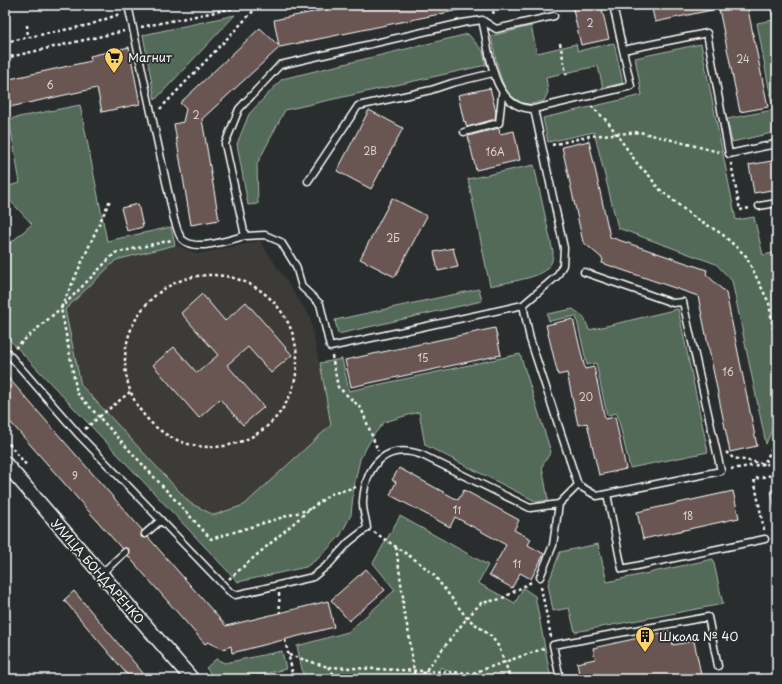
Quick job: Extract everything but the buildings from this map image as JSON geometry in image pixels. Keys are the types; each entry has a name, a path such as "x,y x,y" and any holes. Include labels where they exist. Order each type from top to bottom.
{"street":[{"name":"УЛИЦА БОНДАРЕНКО","path":"5,463 192,679"}],"lane":[{"path":"502,95 516,106 525,109 534,109 630,86 613,5"},
{"path":"129,8 174,219 181,239 190,244 200,246 245,236 265,235 281,242 296,266 302,287 320,304 330,347 523,305 557,276 562,265 564,248 534,109"},
{"path":"245,236 225,144 239,109 280,65 462,23 482,20 496,29 554,16"},
{"path":"464,132 499,123 502,95 493,73 482,20"},
{"path":"623,50 707,33 729,154 771,145 777,142"},
{"path":"308,181 358,106 431,90 452,82 493,73"},
{"path":"759,206 777,203"},
{"path":"523,305 530,339 578,485 597,496 721,470 683,302 674,303 584,272"},
{"path":"7,352 79,435 236,596 313,578 330,563 349,542 367,528 363,501 369,474 381,459 398,450 410,450 493,488 530,508 559,504"},
{"path":"540,577 553,545 559,504 578,485"},
{"path":"607,494 622,569 765,539"},
{"path":"146,534 161,520"},
{"path":"101,574 125,552"},
{"path":"560,679 553,645 708,617 718,666"}],"path":[{"path":"5,42 89,25 129,8 155,5"},
{"path":"153,117 259,5"},
{"path":"26,25 28,37"},
{"path":"560,43 567,78"},
{"path":"582,97 608,122 639,166 648,174 658,188 691,215 722,234 746,256 769,303 777,353"},
{"path":"541,147 590,136 640,132 729,154 740,210 759,206"},
{"path":"110,200 61,308 77,393 211,539 310,509"},
{"path":"7,352 61,308 116,253 181,239"},
{"path":"217,274 241,279 263,290 280,308 294,334 299,364 293,393 277,418 254,437 247,440 226,447 196,447 168,437 145,418 130,392 125,368 126,343 135,320 150,300 169,285 192,276 217,274"},
{"path":"330,347 338,387 361,408 381,459"},
{"path":"79,435 98,417 130,392"},
{"path":"764,464 777,439"},
{"path":"716,443 733,458 777,466"},
{"path":"721,470 764,464"},
{"path":"765,539 754,479 777,474"},
{"path":"223,584 310,509 331,494 366,484"},
{"path":"367,528 417,561 433,574 467,618 491,636 499,647 511,679"},
{"path":"396,547 403,597 403,608 409,634 414,679"},
{"path":"289,655 328,667 414,671 424,671 473,673 553,645 540,577 501,599 481,603 467,618 424,671 419,679"},
{"path":"279,585 280,613"},
{"path":"285,640 292,670 286,679"},
{"path":"328,667 335,676 340,679"}],"shaded area":[{"path":"260,241 310,317 331,425 244,505 214,515 190,503 81,385 65,311 116,260 175,245 198,254"}],"green space":[{"path":"770,5 777,5 776,125 772,133 732,142 727,119 773,110 757,23 773,20"},
{"path":"235,15 155,100 143,35"},
{"path":"531,26 537,53 576,44 578,51 614,43 623,83 603,88 598,66 546,77 548,92 544,101 532,104 517,102 510,96 501,77 497,66 491,36"},
{"path":"468,34 483,51 486,65 285,110 257,164 258,204 248,205 237,144 249,114 282,79"},
{"path":"701,44 736,220 754,217 763,255 777,252 777,417 766,444 732,281 716,264 618,228 594,132 548,142 543,118 642,95 635,58"},
{"path":"80,105 107,241 171,227 175,245 116,260 65,310 81,385 190,503 214,515 244,505 331,425 320,363 342,359 349,391 520,354 551,452 542,466 548,500 537,502 425,445 419,412 384,422 373,436 360,459 354,486 351,515 340,536 320,557 306,567 238,582 6,336 10,308 5,302 5,248 32,224 5,195 5,187 20,183 9,119"},
{"path":"534,165 553,252 552,261 547,269 537,275 490,286 468,179"},
{"path":"479,289 482,301 338,334 335,320"},
{"path":"573,309 584,317 589,330 678,309 708,452 630,468 617,413 607,415 596,363 587,365 576,316 549,321 547,314"},
{"path":"777,489 777,521 771,490"},
{"path":"400,516 488,565 478,583 515,603 523,588 535,596 551,679 462,679 441,667 435,679 304,679 297,646 348,632 395,590 373,563"},
{"path":"598,544 607,582 713,559 723,604 575,632 569,608 553,611 548,584 560,552"},
{"path":"282,651 286,669 242,679 215,679 206,668 216,659 225,663"}],"place":[{"name":"Магнит","path":"114,74"},
{"name":"Школа № 40","path":"645,653"}]}
